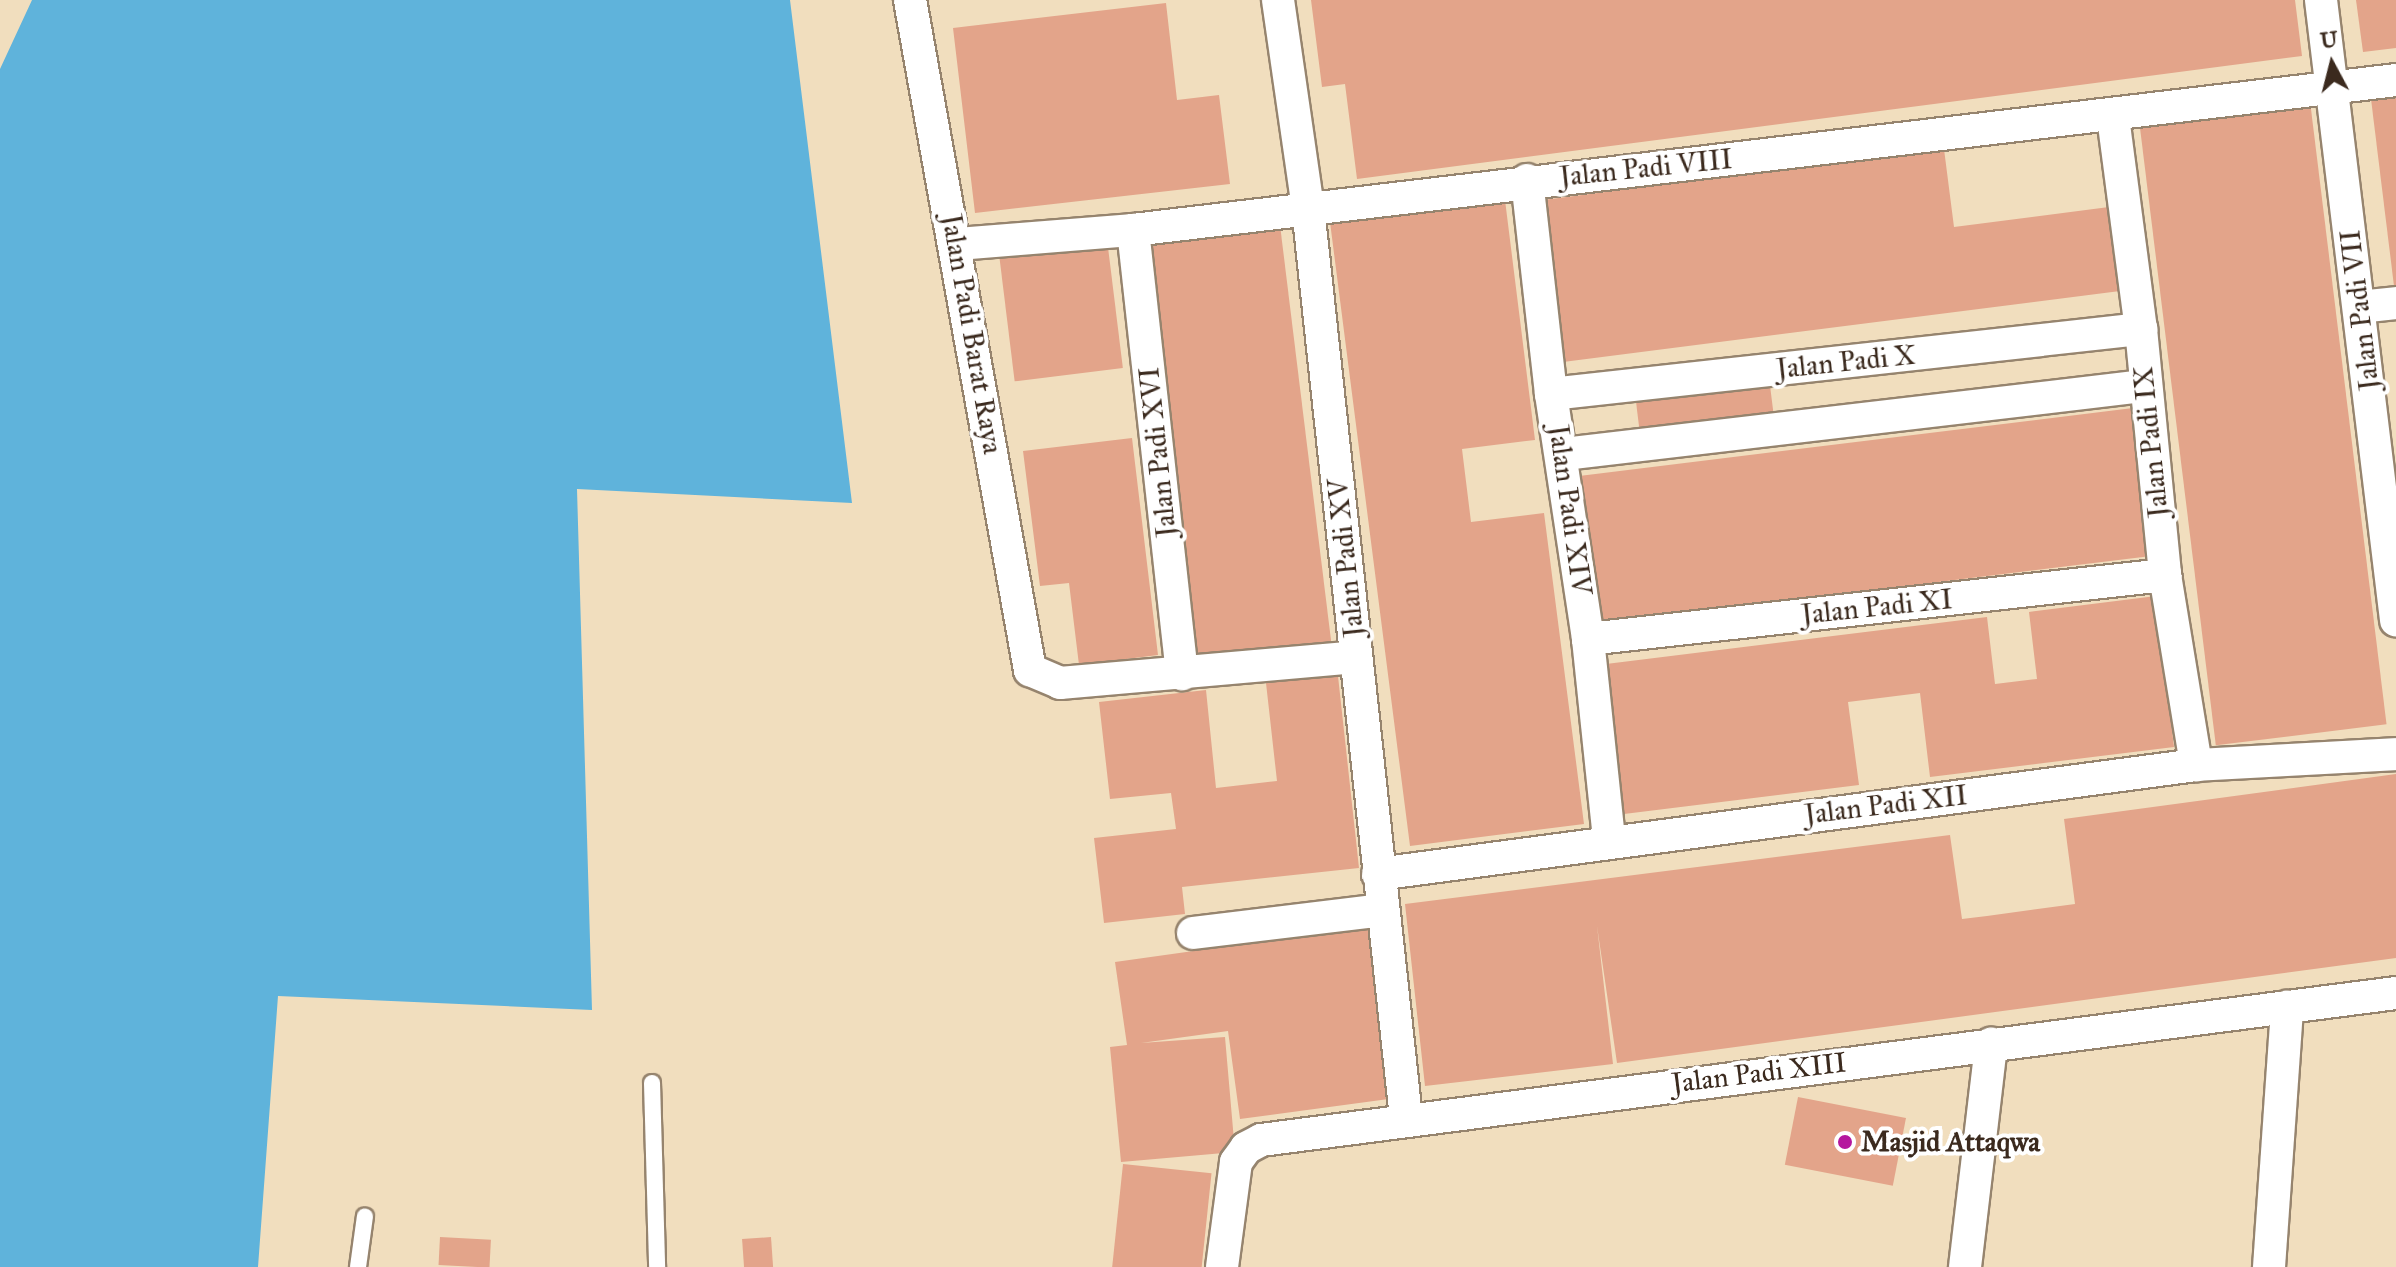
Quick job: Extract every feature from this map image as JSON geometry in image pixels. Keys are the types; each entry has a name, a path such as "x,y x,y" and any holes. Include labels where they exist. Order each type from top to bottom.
{"street":[{"name":"Jalan Padi Barat Raya","path":"910,0 958,244 1030,670 1060,683 1182,674"},
{"name":"Jalan Padi XV","path":"1278,0 1308,208 1406,1118"},
{"name":"Jalan Padi VII","path":"2321,0 2359,307 2382,375 2396,620"},
{"name":"Jalan Padi VIII","path":"958,244 1133,230 1527,180 2113,117 2396,80"},
{"name":"Jalan Padi IX","path":"2113,117 2141,329 2144,386 2165,575 2196,765"},
{"name":"Jalan Padi XIV","path":"1527,180 1551,394 1564,454 1588,639 1609,840"},
{"name":"Jalan Padi XVI","path":"1133,230 1182,674"},
{"path":"2359,307 2396,303"},
{"name":"Jalan Padi X","path":"1551,394 2141,329"},
{"name":"Jalan Padi X","path":"1564,454 2144,386"},
{"name":"Jalan Padi XI","path":"1588,639 2165,575"},
{"path":"1182,674 1356,657"},
{"name":"Jalan Padi XII","path":"1378,874 1609,840 2196,765 2396,754"},
{"path":"1193,933 1382,910"},
{"name":"Jalan Padi XIII","path":"1222,1267 1236,1162 1246,1148 1261,1140 1406,1118 2396,993"},
{"path":"2269,1267 2287,1007"},
{"path":"1965,1267 1991,1044"}],"lane":[{"path":"652,1083 657,1267"},
{"path":"358,1267 365,1216"}],"water":[{"path":"32,0 790,0 852,503 577,489 592,1010 278,996 258,1267 0,1267 0,69"}],"building":[{"path":"1311,0 2295,0 2302,56 1357,179 1345,84 1322,87"},
{"path":"2356,0 2396,0 2396,48 2363,52"},
{"path":"1166,3 1177,100 1219,95 1230,184 975,213 953,28"},
{"path":"2396,96 2396,286 2394,286 2371,99"},
{"path":"2310,101 2387,724 2216,745 2139,122"},
{"path":"1944,149 1954,227 2109,207 2120,291 1563,362 1543,200"},
{"path":"1505,200 1535,440 1462,449 1471,522 1544,513 1584,824 1410,846 1330,222"},
{"path":"1280,225 1331,642 1197,658 1146,241"},
{"path":"1107,239 1123,368 1015,381 999,252"},
{"path":"1769,377 1774,415 1640,431 1635,393"},
{"path":"2133,408 2151,556 1597,624 1579,476"},
{"path":"1132,438 1158,655 1079,665 1069,583 1040,586 1023,451"},
{"path":"2156,596 2174,747 1930,777 1920,693 1848,702 1859,785 1624,814 1606,664 1987,617 1995,684 2037,679 2029,612"},
{"path":"1338,676 1359,868 1182,887 1185,914 1104,923 1094,838 1176,829 1171,793 1110,799 1099,702 1206,690 1216,788 1277,781 1266,683"},
{"path":"2396,774 2396,958 1617,1063 1597,926 1613,1064 1425,1086 1405,904 1950,835 1962,919 1987,916 2075,904 2064,819"},
{"path":"1372,926 1396,1098 1240,1119 1228,1031 1141,1043 1225,1037 1235,1152 1121,1162 1110,1047 1127,1045 1115,962"},
{"name":"Masjid Attaqwa","path":"1798,1097 1906,1118 1893,1186 1785,1165"},
{"path":"1123,1164 1212,1173 1202,1267 1112,1267"},
{"path":"440,1237 491,1240 489,1267 439,1265"},
{"path":"771,1237 773,1267 744,1267 742,1239"}],"place":[{"name":"Masjid Attaqwa","path":"1845,1142"}]}
